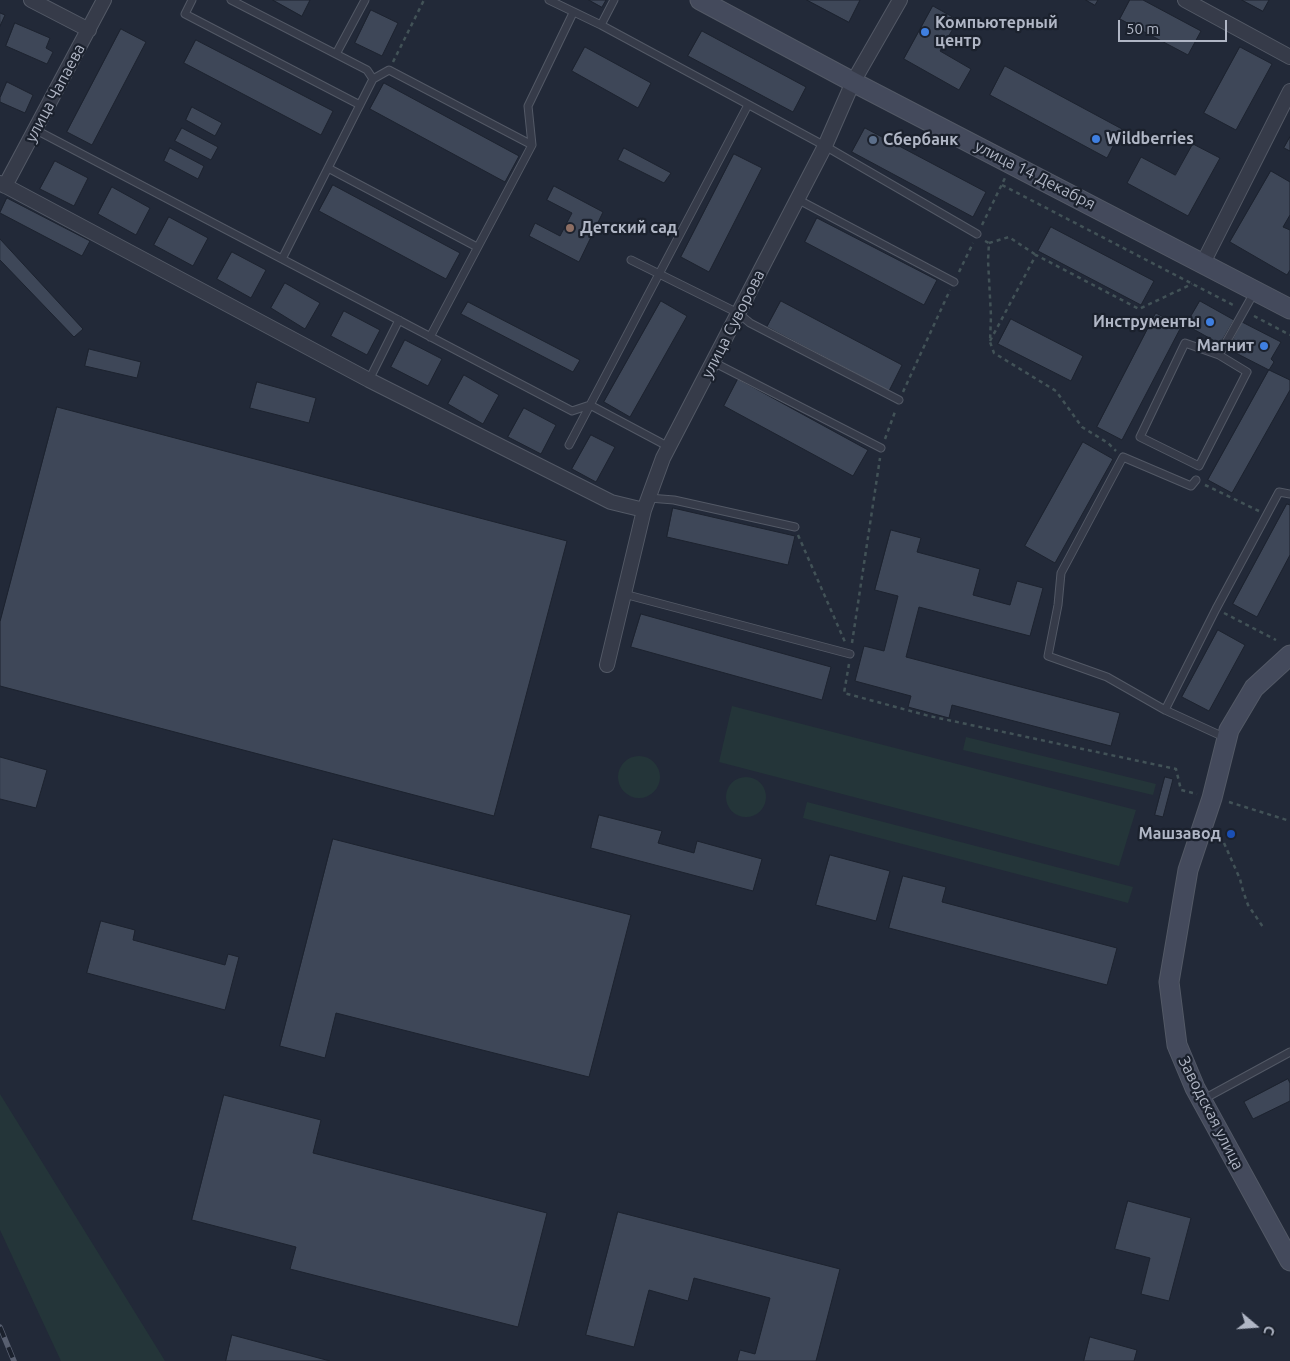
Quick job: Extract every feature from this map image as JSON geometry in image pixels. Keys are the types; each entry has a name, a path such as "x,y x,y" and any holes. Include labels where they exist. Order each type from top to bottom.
{"main road":[{"name":"улица 14 Декабря","path":"700,0 853,82 1290,309"},
{"name":"Заводская улица","path":"1290,655 1254,688 1226,738 1212,798 1188,870 1169,982 1177,1045 1195,1088 1290,1260"}],"street":[{"path":"31,0 89,30"},
{"name":"улица Чапаева","path":"3,184 36,130 104,0"},
{"name":"улица Суворова","path":"607,664 646,504 669,446 825,146 853,82 900,0"},
{"path":"1185,0 1290,57"},
{"path":"1203,263 1290,91"},
{"path":"3,184 369,380 611,502 646,504"}],"lane":[{"path":"192,0 185,14 360,105"},
{"path":"231,0 367,70 373,79"},
{"path":"336,54 365,0"},
{"path":"549,0 601,25 825,146 977,234"},
{"path":"601,25 614,0"},
{"path":"430,336 532,145 528,106 574,13"},
{"path":"282,259 373,79 389,70 532,145"},
{"path":"569,445 748,105"},
{"path":"36,130 572,412 590,405 669,446"},
{"path":"328,168 477,247"},
{"path":"797,200 954,282"},
{"path":"631,260 738,313 750,323 899,400"},
{"path":"1219,354 1256,290"},
{"path":"369,380 399,320"},
{"path":"1185,343 1219,354 1247,372 1199,466 1140,436 1185,343"},
{"path":"713,362 881,448"},
{"path":"1196,480 1191,486 1123,457 1061,573 1058,605 1048,656 1107,677 1164,710 1226,738"},
{"path":"1164,710 1279,492 1290,494"},
{"path":"646,504 674,500 795,527"},
{"path":"624,594 850,654"},
{"path":"1202,1100 1290,1052"}],"path":[{"path":"389,70 424,0"},
{"path":"1013,164 977,234 899,400 881,448 844,692 929,716 1176,769 1181,790 1241,805 1290,821"},
{"path":"1002,185 1237,307"},
{"path":"977,234 989,243"},
{"path":"989,243 1009,237 1036,255 1139,309 1192,284"},
{"path":"989,243 990,342 994,353 1056,391 1082,427 1108,443 1123,457"},
{"path":"990,342 1036,255"},
{"path":"1246,312 1290,335"},
{"path":"1196,480 1267,515"},
{"path":"795,527 850,654"},
{"path":"1216,609 1276,640"},
{"path":"1224,843 1240,879 1248,905 1263,927"}],"shaded area":[{"path":"732,706 1136,810 1119,866 719,762"},
{"path":"966,737 1156,784 1153,795 963,750"},
{"path":"639,756 654,762 660,777 654,792 639,798 624,792 618,777 624,762"},
{"path":"750,777 757,780 763,786 766,797 765,805 757,814 750,817 742,817 735,814 727,805 726,793 729,786 738,778"},
{"path":"807,802 1133,887 1128,903 803,818"},
{"path":"0,1094 165,1361 61,1361 0,1230"}],"building":[{"path":"273,0 310,0 302,16"},
{"path":"589,0 606,0 602,7"},
{"path":"807,0 860,0 849,22"},
{"path":"1086,0 1098,0 1095,5"},
{"path":"1130,0 1143,0 1201,31 1188,55 1120,19"},
{"path":"1242,0 1269,0 1263,11"},
{"path":"933,6 958,20 940,51 971,69 959,90 904,59"},
{"path":"371,10 398,23 382,56 355,43"},
{"path":"0,13 5,15 0,26"},
{"path":"15,23 50,38 46,48 53,52 47,64 6,46"},
{"path":"121,29 146,42 92,145 67,132"},
{"path":"702,31 806,87 793,112 688,56"},
{"path":"196,40 333,111 321,135 184,63"},
{"path":"585,47 651,83 638,108 572,71"},
{"path":"1240,47 1272,64 1236,130 1204,113"},
{"path":"1005,66 1122,129 1107,158 990,95"},
{"path":"7,82 33,95 25,113 0,102"},
{"path":"384,83 519,156 505,182 370,109"},
{"path":"192,107 222,123 215,136 186,120"},
{"path":"182,128 218,147 211,160 175,141"},
{"path":"865,128 986,192 973,217 852,152"},
{"path":"1290,137 1290,151 1284,148"},
{"path":"1193,144 1220,158 1188,216 1127,183 1141,157 1175,175"},
{"path":"170,148 204,166 198,179 164,161"},
{"path":"624,148 671,173 664,183 618,160"},
{"path":"734,154 762,168 709,272 681,257"},
{"path":"55,161 88,178 74,206 40,189"},
{"path":"1271,171 1290,182 1290,215 1283,227 1290,230 1290,270 1287,275 1230,242"},
{"path":"333,185 460,253 446,279 319,211"},
{"path":"554,186 603,212 579,262 529,236 535,223 560,236 572,213 547,200"},
{"path":"112,187 150,208 136,235 98,214"},
{"path":"7,198 90,241 82,256 0,213"},
{"path":"169,217 208,238 193,266 154,245"},
{"path":"817,218 937,280 924,305 805,242"},
{"path":"1051,227 1154,281 1141,305 1038,251"},
{"path":"0,239 83,329 74,337 0,260"},
{"path":"232,252 266,270 251,298 217,279"},
{"path":"285,283 320,303 305,329 271,308"},
{"path":"661,301 687,316 630,417 604,402"},
{"path":"781,301 902,365 889,391 767,327"},
{"name":"Инструменты","path":"1200,301 1234,320 1220,344 1186,325"},
{"path":"468,302 580,360 573,372 461,314"},
{"path":"344,311 380,330 367,355 331,336"},
{"path":"1156,313 1181,327 1122,440 1097,427"},
{"path":"1011,319 1083,356 1071,381 998,344"},
{"path":"1242,322 1281,342 1271,359 1274,362 1269,370 1228,349"},
{"path":"405,340 442,359 428,386 391,367"},
{"path":"89,349 141,362 137,378 85,366"},
{"path":"1269,370 1290,380 1290,390 1232,493 1208,480"},
{"path":"464,375 499,395 483,424 448,404"},
{"path":"738,379 868,450 853,476 724,406"},
{"path":"257,382 316,398 309,423 250,408"},
{"path":"57,407 567,541 494,816 0,686 0,622"},
{"path":"524,408 556,425 541,454 508,437"},
{"path":"591,435 615,447 596,482 572,469"},
{"path":"1083,442 1113,459 1055,563 1025,546"},
{"path":"1287,504 1290,505 1290,555 1257,617 1233,604"},
{"path":"673,508 795,536 788,565 667,537"},
{"path":"891,530 921,538 917,552 980,569 973,595 1010,605 1017,581 1043,588 1030,636 919,607 906,657 1120,713 1111,746 952,705 949,718 908,707 911,696 855,681 864,646 884,651 898,596 875,590"},
{"path":"641,614 831,667 822,700 631,647"},
{"path":"1218,630 1245,645 1209,711 1182,697"},
{"path":"0,757 47,770 36,808 0,799"},
{"path":"1165,777 1173,779 1163,817 1155,815"},
{"path":"599,815 662,831 658,843 694,853 697,841 762,859 753,891 591,848"},
{"path":"333,839 631,915 589,1077 336,1013 325,1058 280,1046"},
{"path":"830,855 890,871 876,921 816,905"},
{"path":"903,876 946,887 942,902 1117,948 1107,985 889,928"},
{"path":"101,921 135,930 133,940 225,965 228,954 239,957 225,1010 87,973"},
{"path":"1288,1079 1290,1083 1290,1101 1253,1119 1244,1102"},
{"path":"224,1095 321,1120 313,1153 547,1213 518,1327 290,1269 296,1247 192,1220"},
{"path":"1128,1201 1191,1218 1169,1301 1141,1294 1150,1258 1115,1249"},
{"path":"618,1212 840,1269 816,1361 737,1361 740,1350 755,1354 770,1298 694,1278 688,1301 649,1290 634,1347 586,1335"},
{"path":"232,1335 330,1361 226,1361"},
{"path":"1090,1337 1137,1350 1134,1361 1084,1361"}],"railway":[{"path":"0,1327 14,1361"}],"place":[{"name":"Компьютерный центр","path":"925,32"},
{"name":"Wildberries","path":"1096,139"},
{"name":"Сбербанк","path":"873,140"},
{"name":"Детский сад","path":"570,228"},
{"name":"Инструменты","path":"1210,322"},
{"name":"Магнит","path":"1264,346"},
{"name":"Машзавод","path":"1231,834"}]}
